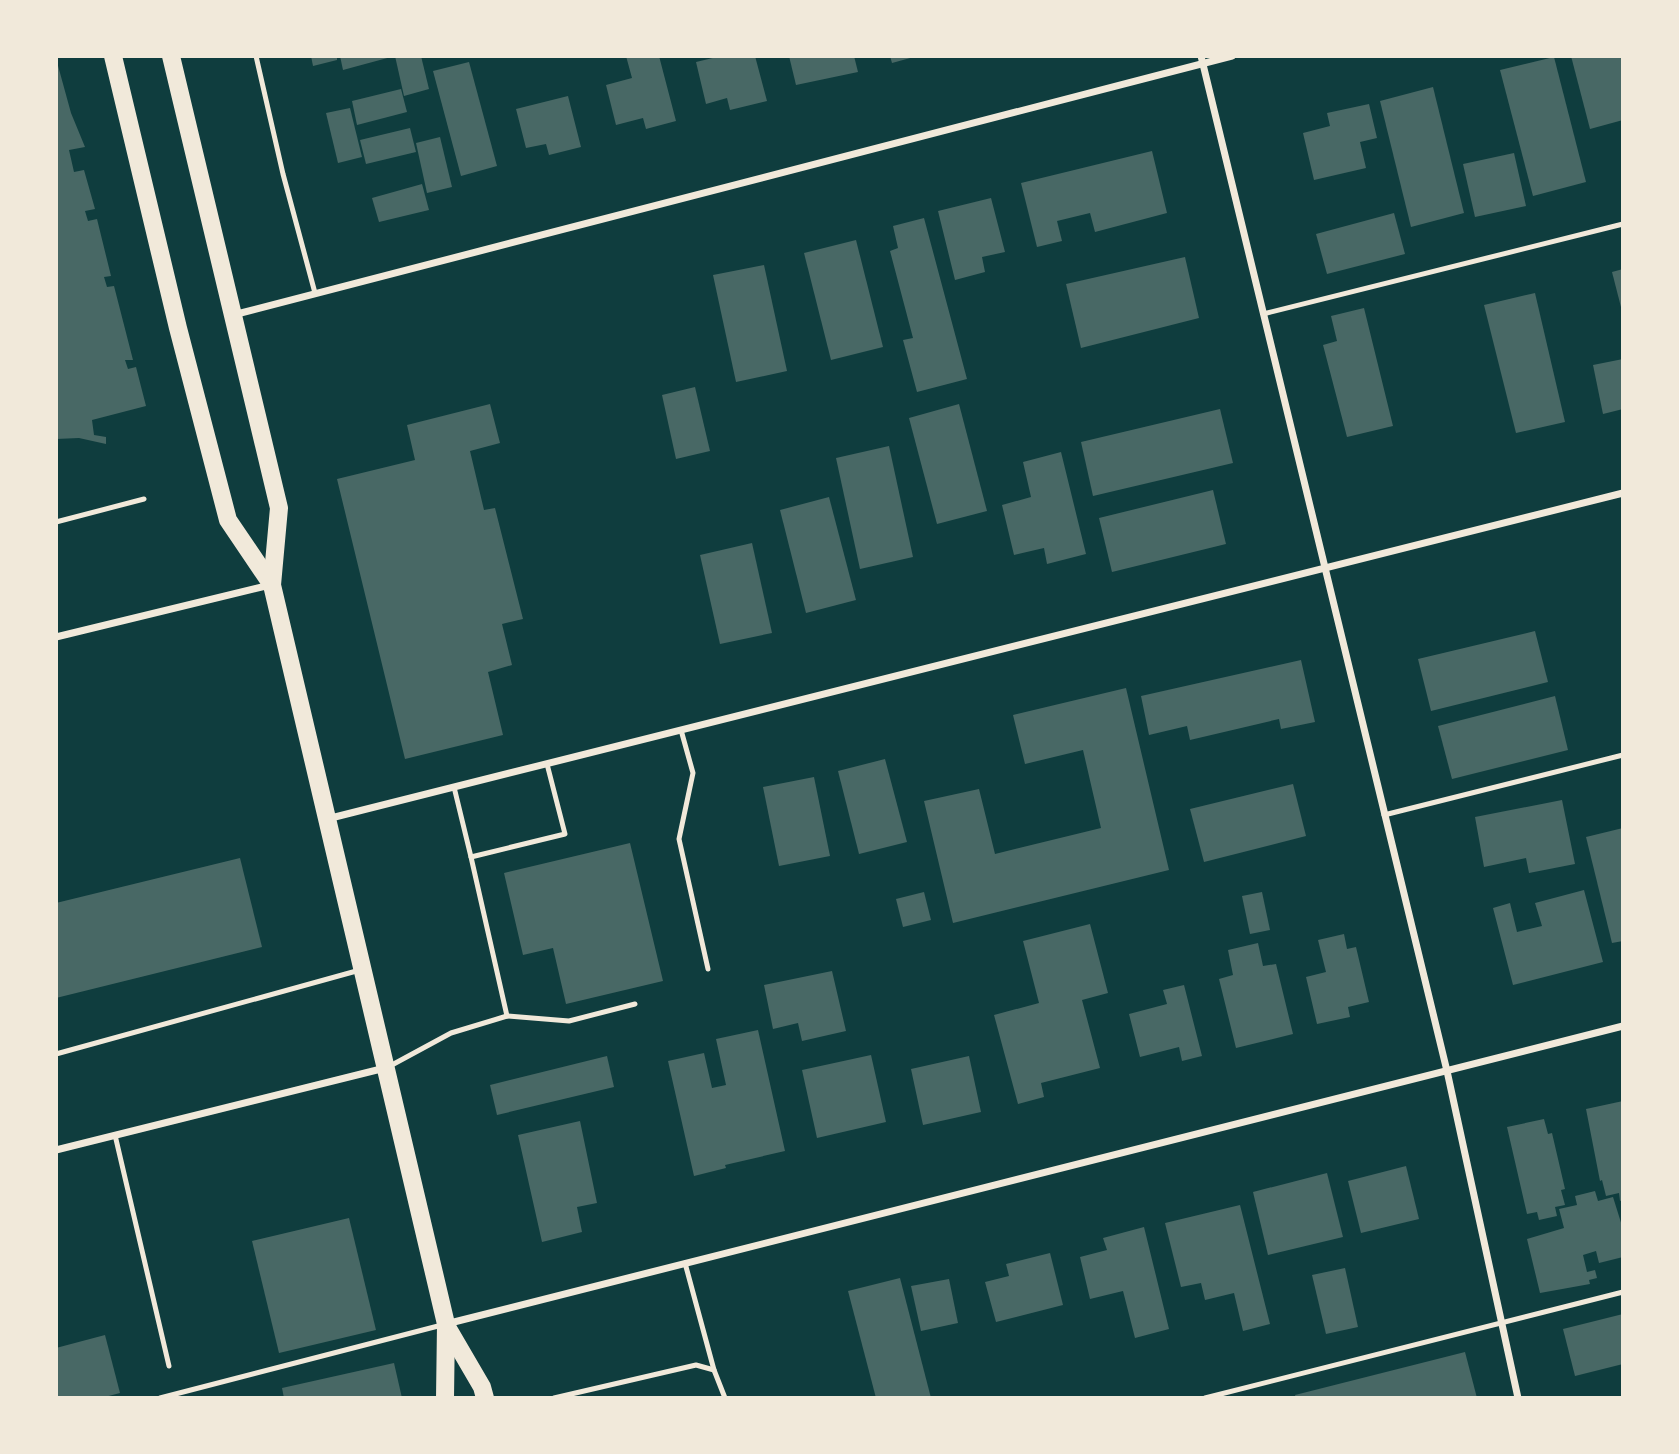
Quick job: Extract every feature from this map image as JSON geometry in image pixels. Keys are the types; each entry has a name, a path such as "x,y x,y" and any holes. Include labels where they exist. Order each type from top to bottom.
{"main road":[{"path":"113,56 178,328 229,520 272,585"},
{"path":"171,56 279,508 272,585 446,1324 445,1398"},
{"path":"446,1324 485,1398"}],"street":[{"path":"233,315 1202,60 1232,56"},
{"path":"1202,60 1447,1071 1518,1398"},
{"path":"326,819 1623,493"},
{"path":"56,637 272,585"},
{"path":"446,1324 1623,1026"},
{"path":"56,1150 387,1067"}],"lane":[{"path":"256,56 283,174 315,293"},
{"path":"1263,314 1623,224"},
{"path":"56,522 144,499"},
{"path":"681,730 693,773 679,839 708,969"},
{"path":"1384,815 1623,755"},
{"path":"471,857 565,834 547,764"},
{"path":"454,787 507,1016"},
{"path":"56,1054 363,969"},
{"path":"387,1067 451,1032 507,1016 569,1021 635,1004"},
{"path":"115,1135 169,1366"},
{"path":"685,1263 714,1370 725,1398"},
{"path":"1205,1398 1623,1292"},
{"path":"160,1398 446,1324"},
{"path":"554,1398 696,1365 714,1370"}],"building":[{"path":"311,56 337,56 337,60 313,66"},
{"path":"340,56 391,56 391,57 343,70"},
{"path":"395,56 421,56 429,89 404,96"},
{"path":"626,56 659,56 676,121 646,129 643,118 616,125 606,85 632,78"},
{"path":"721,56 755,56 767,101 730,110 727,98 706,104 696,62"},
{"path":"789,56 854,56 858,72 796,85"},
{"path":"890,56 914,56 914,57 892,63"},
{"path":"1571,56 1623,56 1623,120 1590,129"},
{"path":"1554,57 1586,182 1533,196 1500,70"},
{"path":"57,62 71,113 85,147 69,150 74,172 84,170 95,209 85,211 88,221 97,219 111,276 104,277 107,287 114,286 133,360 125,360 128,369 136,367 146,406 92,420 94,435 106,437 106,444 79,438 56,439"},
{"path":"469,62 497,166 461,176 433,71"},
{"path":"1433,87 1464,213 1411,227 1380,101"},
{"path":"401,89 407,112 357,125 352,101"},
{"path":"568,96 581,147 549,155 546,144 526,148 516,109"},
{"path":"1369,104 1377,138 1360,142 1366,168 1314,180 1303,133 1330,126 1327,113"},
{"path":"350,108 362,157 338,163 326,113"},
{"path":"410,128 416,152 366,164 360,140"},
{"path":"440,137 452,187 427,193 416,143"},
{"path":"1152,151 1167,213 1095,232 1090,213 1057,221 1062,241 1037,247 1021,183"},
{"path":"1514,153 1526,206 1475,217 1463,164"},
{"path":"422,184 429,210 379,222 372,198"},
{"path":"991,198 1005,252 982,257 985,272 955,280 938,211"},
{"path":"1394,213 1405,254 1327,274 1316,234"},
{"path":"924,218 967,379 917,392 903,340 913,338 890,251 898,248 893,226"},
{"path":"856,240 883,347 831,360 804,253"},
{"path":"1185,257 1199,318 1081,348 1066,284"},
{"path":"764,265 787,371 736,382 713,275"},
{"path":"1623,269 1623,311 1622,311 1612,272"},
{"path":"1535,293 1565,422 1516,433 1484,305"},
{"path":"1364,308 1393,426 1347,437 1323,345 1337,341 1331,316"},
{"path":"1623,359 1623,409 1603,414 1593,365"},
{"path":"695,387 710,451 676,459 662,395"},
{"path":"490,404 500,443 470,451 484,510 495,508 523,619 502,624 512,665 488,672 503,735 405,759 337,479 415,460 407,425"},
{"path":"959,404 987,511 937,524 909,418"},
{"path":"1220,409 1233,463 1093,496 1081,442"},
{"path":"889,446 913,557 860,569 836,458"},
{"path":"1061,452 1086,554 1047,564 1044,548 1014,555 1002,505 1031,497 1023,462"},
{"path":"1213,490 1226,544 1112,572 1099,518"},
{"path":"829,497 856,600 806,613 780,510"},
{"path":"752,543 772,633 720,644 700,555"},
{"path":"1535,631 1548,682 1431,711 1418,659"},
{"path":"1301,660 1315,722 1281,729 1279,719 1190,740 1187,726 1149,735 1141,696"},
{"path":"1126,688 1169,870 953,923 924,801 979,789 995,854 1101,828 1083,750 1025,764 1013,715"},
{"path":"1555,696 1568,750 1452,779 1438,726"},
{"path":"885,759 907,842 859,854 838,771"},
{"path":"814,777 830,856 779,866 763,787"},
{"path":"1293,784 1306,836 1204,862 1190,809"},
{"path":"1562,800 1575,864 1529,873 1526,858 1484,867 1475,817"},
{"path":"1623,828 1623,941 1612,943 1586,837"},
{"path":"630,843 663,981 566,1004 553,948 523,955 504,873"},
{"path":"240,858 262,947 56,998 56,903"},
{"path":"1584,890 1603,962 1513,985 1493,908 1510,903 1517,932 1542,926 1535,903"},
{"path":"924,892 931,920 903,927 896,899"},
{"path":"1262,892 1270,930 1250,934 1242,896"},
{"path":"1090,924 1108,993 1082,1000 1100,1068 1041,1083 1044,1097 1018,1104 994,1015 1039,1003 1023,941"},
{"path":"1344,934 1347,949 1356,947 1369,1002 1348,1007 1350,1017 1317,1024 1306,977 1326,972 1318,940"},
{"path":"1258,943 1263,966 1276,964 1293,1034 1236,1048 1219,979 1233,975 1228,950"},
{"path":"832,971 846,1031 802,1041 798,1023 773,1029 764,985"},
{"path":"1184,985 1202,1056 1182,1061 1179,1047 1140,1057 1129,1014 1167,1004 1163,990"},
{"path":"758,1030 785,1151 725,1165 726,1168 694,1176 668,1061 704,1053 712,1088 726,1085 716,1039"},
{"path":"871,1055 886,1122 817,1138 802,1070"},
{"path":"607,1056 614,1087 497,1115 490,1085"},
{"path":"969,1056 981,1112 923,1125 911,1069"},
{"path":"1623,1101 1623,1200 1620,1201 1619,1193 1606,1196 1602,1180 1600,1181 1586,1109"},
{"path":"1544,1119 1548,1134 1552,1133 1565,1189 1561,1190 1565,1205 1555,1207 1557,1216 1539,1220 1537,1212 1527,1214 1507,1127"},
{"path":"580,1121 597,1203 577,1207 582,1232 542,1242 518,1135"},
{"path":"1406,1166 1419,1219 1361,1233 1348,1181"},
{"path":"1327,1173 1343,1237 1268,1255 1253,1192"},
{"path":"1595,1191 1598,1201 1613,1197 1623,1229 1623,1257 1599,1263 1596,1251 1583,1255 1587,1272 1595,1270 1597,1278 1589,1280 1590,1284 1540,1293 1527,1239 1564,1228 1559,1209 1577,1205 1575,1196"},
{"path":"1240,1205 1270,1324 1243,1331 1234,1293 1205,1300 1201,1283 1181,1287 1165,1223"},
{"path":"349,1218 376,1330 279,1353 252,1241"},
{"path":"1144,1227 1169,1329 1135,1338 1123,1291 1090,1299 1080,1257 1107,1250 1103,1238"},
{"path":"1050,1253 1063,1305 996,1322 985,1282 1009,1276 1006,1264"},
{"path":"1345,1268 1358,1327 1326,1334 1312,1275"},
{"path":"900,1278 931,1398 876,1398 848,1291"},
{"path":"949,1279 958,1323 921,1331 911,1286"},
{"path":"1623,1314 1623,1364 1575,1376 1563,1329"},
{"path":"105,1335 120,1393 101,1398 56,1398 56,1348"},
{"path":"1465,1352 1477,1398 1296,1398 1295,1395"},
{"path":"394,1363 402,1398 284,1398 282,1388"}]}
